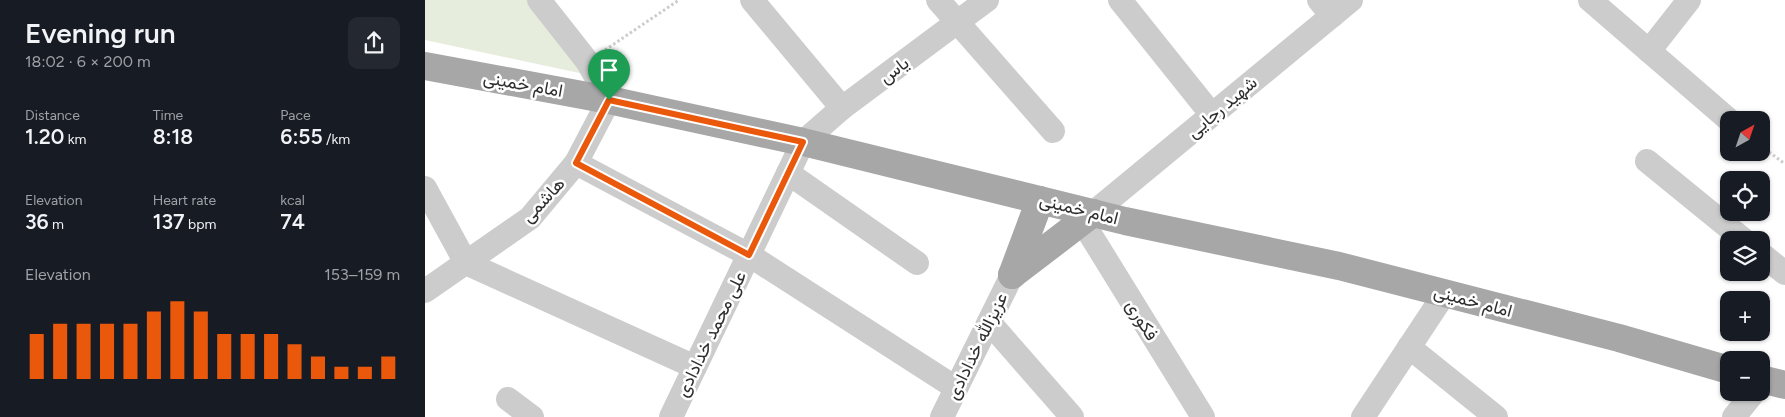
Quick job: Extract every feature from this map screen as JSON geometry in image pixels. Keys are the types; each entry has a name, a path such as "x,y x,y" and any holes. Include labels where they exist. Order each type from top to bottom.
{"main road":[{"name":"امام خمینی","path":"425,66 609,100 803,142 1040,200 1087,217 1339,266 1619,338 1720,367"},
{"path":"1012,275 1040,200"},
{"path":"1012,275 1087,217"}],"street":[{"path":"539,0 587,61 609,100"},
{"path":"751,0 842,108"},
{"path":"938,0 1053,130"},
{"name":"یاس","path":"803,142 842,108 987,0"},
{"path":"1120,0 1212,115"},
{"name":"شهید رجایی","path":"1087,217 1212,115 1325,8 1351,0"},
{"path":"1590,0 1720,112"},
{"path":"1649,51 1689,0"},
{"name":"هاشمی","path":"425,292 530,218 576,163 609,100"},
{"name":"علی محمد خدادادی","path":"671,417 803,142"},
{"path":"1647,161 1733,231"},
{"path":"576,163 749,255 956,388"},
{"path":"788,173 917,263"},
{"path":"425,188 466,262 695,367"},
{"name":"فکوری","path":"1087,217 1203,417"},
{"path":"1770,261 1785,273"},
{"name":"عزیزالله خدادادی","path":"942,417 1012,275"},
{"path":"1363,417 1445,293"},
{"path":"989,322 1072,417"},
{"path":"1409,347 1496,417"},
{"path":"508,399 532,417"},
{"path":"1734,417 1749,401"}],"path":[{"path":"587,61 679,0"},
{"path":"1770,153 1785,164"}],"green space":[{"path":"425,0 535,0 598,77 425,40"}],"route":[{"path":"609,100 803,142 749,255 576,163 609,100"}]}
